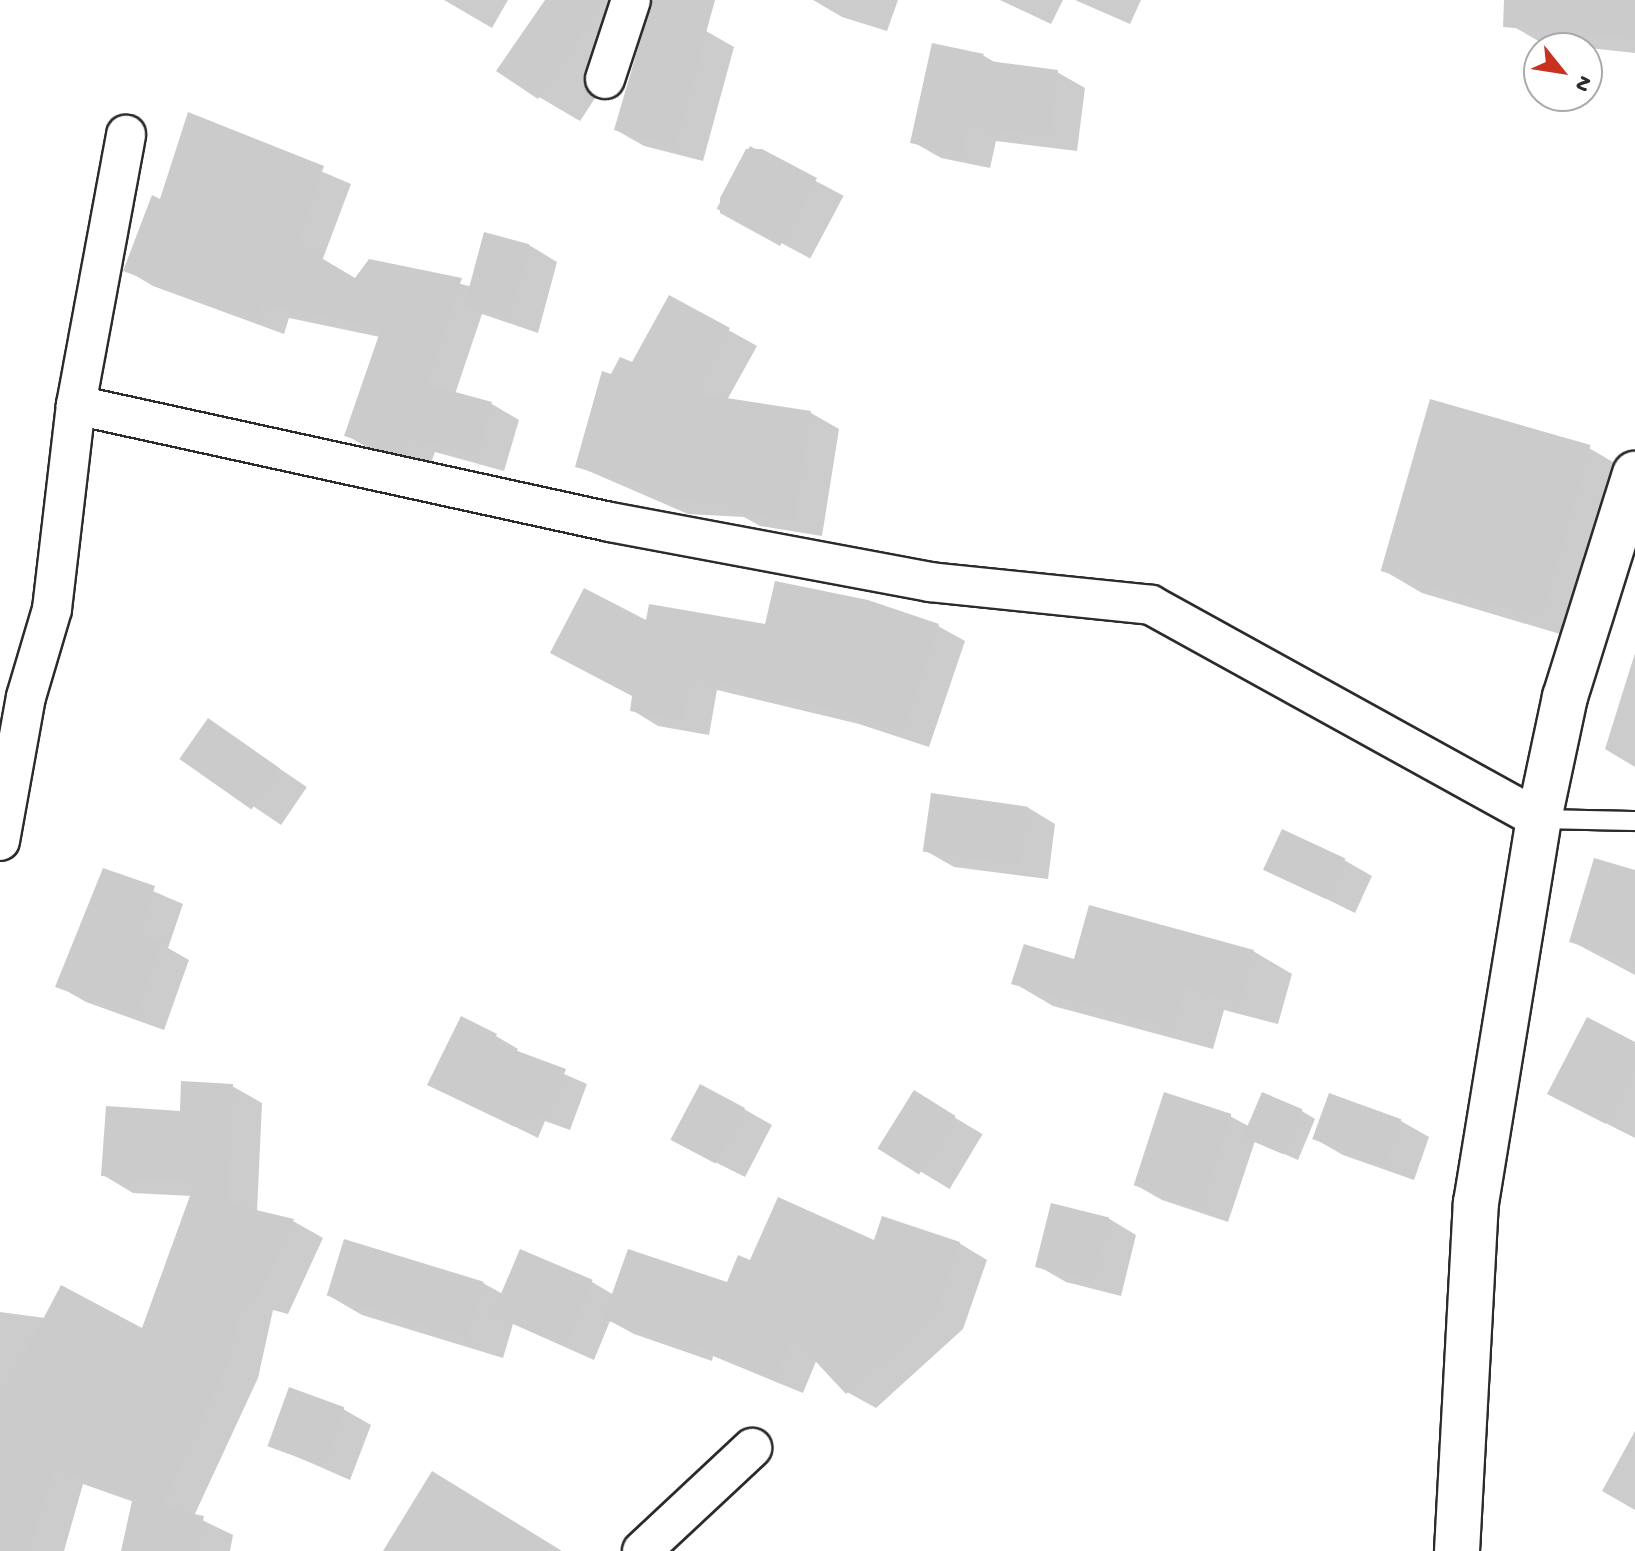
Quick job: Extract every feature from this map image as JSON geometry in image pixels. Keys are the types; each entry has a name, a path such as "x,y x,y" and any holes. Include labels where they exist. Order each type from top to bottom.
{"street":[{"path":"605,79 631,0"},
{"path":"0,841 26,697 52,609 76,405 126,135"},
{"path":"76,405 610,522 930,582 1151,605 1539,819"},
{"path":"1457,1551 1476,1203 1539,819 1565,697 1635,474"},
{"path":"642,1551 752,1448"}],"lane":[{"path":"1539,819 1635,821"}],"building":[{"path":"545,0 603,0 538,99 496,71"},
{"path":"652,0 715,0 675,147 614,130"},
{"path":"1504,0 1635,0 1635,38 1603,35 1603,32 1503,27"},
{"path":"932,43 984,54 981,60 1058,70 1049,136 968,126 962,154 910,143"},
{"path":"188,112 324,166 296,243 355,278 369,259 462,278 426,384 492,402 477,457 408,437 402,454 344,436 381,329 261,304 256,320 123,271 152,195 160,199"},
{"path":"746,149 762,149 817,178 780,246 720,213 720,198"},
{"path":"484,232 529,244 509,319 464,306"},
{"path":"669,295 730,328 694,393 811,411 794,521 729,511 730,503 658,499 658,490 575,467 602,371 611,374 620,357 632,362"},
{"path":"1430,399 1591,445 1541,617 1381,571"},
{"path":"775,581 868,600 939,624 902,733 830,709 690,676 682,721 630,711 632,696 550,653 584,588 646,620 649,604 765,624"},
{"path":"208,718 280,768 251,809 179,759"},
{"path":"931,793 1028,807 1020,865 923,851"},
{"path":"1282,829 1345,859 1326,899 1263,870"},
{"path":"1594,858 1635,870 1635,962 1569,942"},
{"path":"103,868 155,886 139,934 162,942 136,1015 55,987"},
{"path":"1089,905 1254,950 1239,1003 1184,988 1173,1028 1011,984 1024,944 1074,959"},
{"path":"461,1016 497,1034 493,1042 566,1069 547,1119 523,1110 515,1127 427,1085"},
{"path":"1587,1017 1635,1042 1635,1068 1606,1124 1547,1094"},
{"path":"181,1081 233,1084 227,1203 294,1219 257,1298 243,1294 229,1360 161,1507 204,1516 197,1551 121,1551 132,1501 155,1506 53,1468 29,1551 0,1551 0,1401 61,1285 142,1328 195,1182 101,1176 106,1106 180,1111"},
{"path":"700,1084 745,1108 715,1164 670,1140"},
{"path":"914,1090 956,1116 919,1174 877,1149"},
{"path":"1164,1092 1232,1114 1201,1207 1134,1185"},
{"path":"1262,1092 1303,1109 1283,1154 1243,1137"},
{"path":"1329,1093 1401,1119 1385,1165 1312,1139"},
{"path":"778,1197 874,1240 882,1216 960,1242 935,1313 846,1394 792,1336 775,1379 685,1342 683,1346 603,1319 628,1249 727,1282 738,1255 750,1260"},
{"path":"1051,1203 1109,1218 1093,1282 1035,1267"},
{"path":"344,1239 484,1282 466,1338 327,1295"},
{"path":"520,1249 593,1280 565,1345 492,1314"},
{"path":"289,1387 344,1407 323,1466 267,1446"},
{"path":"432,1471 562,1551 383,1551"}]}
